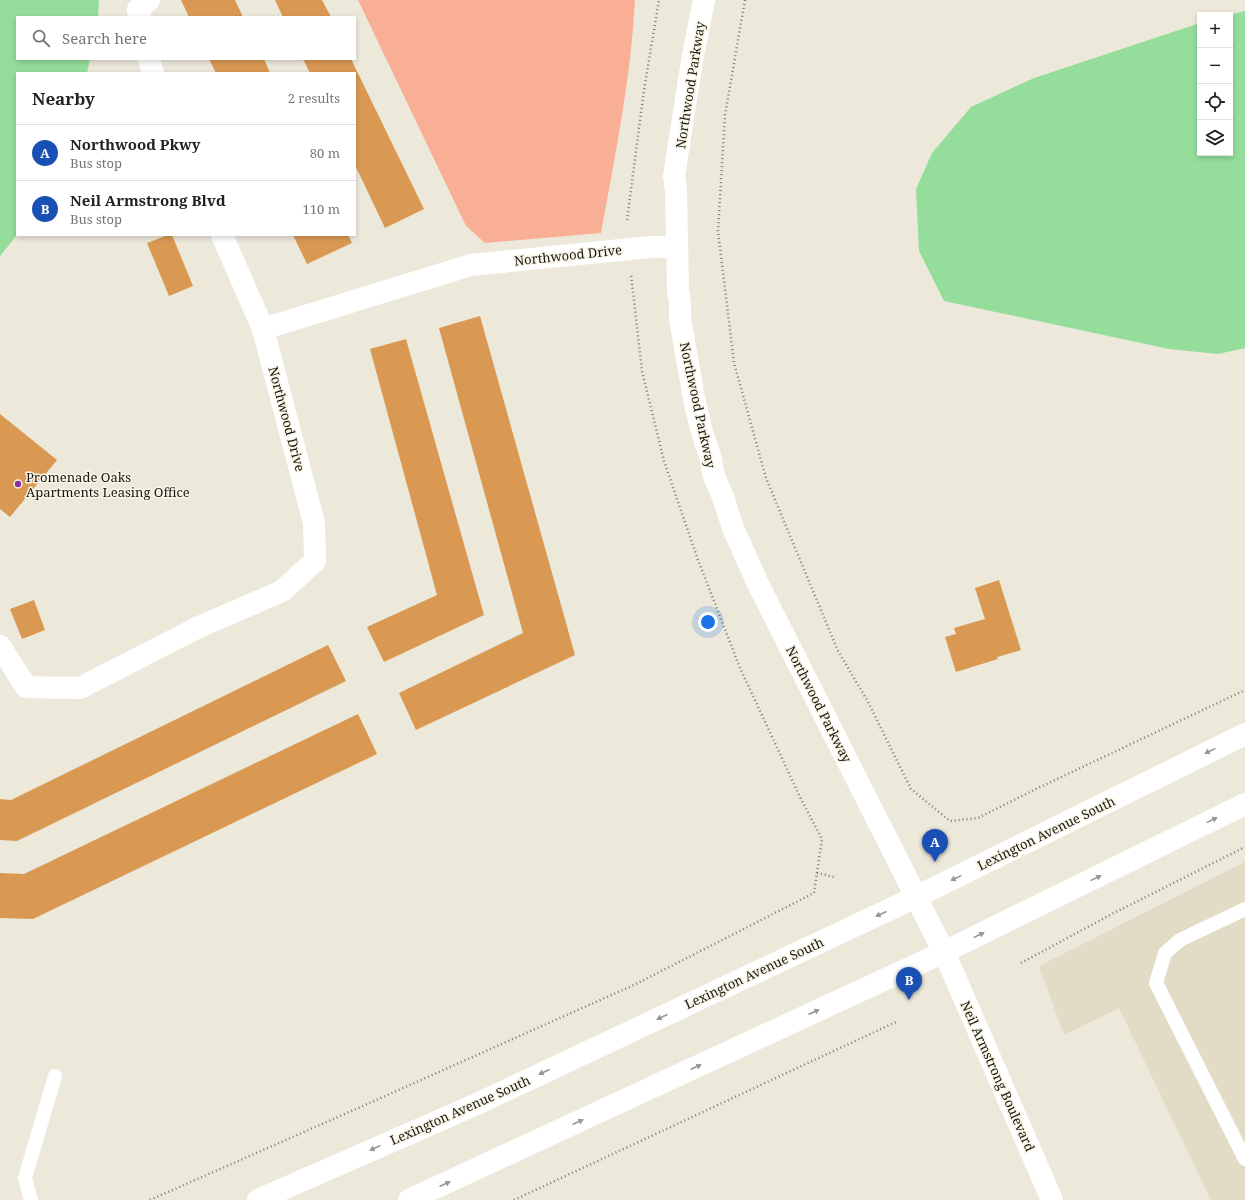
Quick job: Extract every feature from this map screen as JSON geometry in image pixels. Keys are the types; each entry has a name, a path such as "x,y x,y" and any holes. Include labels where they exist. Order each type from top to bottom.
{"street":[{"path":"140,16 138,10 149,0"},
{"name":"Northwood Parkway","path":"704,0 692,61 674,176 676,190 680,319 695,404 718,487 744,554 944,952"},
{"path":"149,60 152,72"},
{"path":"222,236 263,329"},
{"name":"Northwood Drive","path":"0,646 26,686 80,688 199,627 282,591 315,561 314,523 263,329 471,265 650,247 677,247"},
{"name":"Lexington Avenue South","path":"258,1200 477,1104 916,897 1245,734"},
{"path":"409,1200 944,952 1245,804"},
{"name":"Neil Armstrong Boulevard","path":"944,952 1052,1200"}],"lane":[{"path":"1245,909 1180,940 1165,953 1156,983 1245,1159"},
{"path":"30,1200 25,1178 56,1076"}],"path":[{"path":"627,220 644,90 659,0"},
{"path":"745,0 725,115 718,231 734,363 768,485 838,651 867,700 911,789 950,821 978,818 1245,690"},
{"path":"150,1200 383,1098 636,984 814,893 822,839 797,790 740,668 698,560 664,460 642,371 630,268"},
{"path":"1022,963 1110,914 1245,847"},
{"path":"817,873 834,877"},
{"path":"514,1200 898,1021"}],"shaded area":[{"path":"0,0 99,0 98,16 16,16 16,60 90,60 87,72 16,72 16,236 0,256"},
{"path":"358,0 635,0 626,88 601,233 485,243 466,226"},
{"path":"1245,11 1245,348 1218,354 1169,349 944,301 919,251 916,189 932,153 971,107 1034,78 1197,24 1197,156 1233,156 1233,14"},
{"path":"1245,862 1245,1200 1211,1200 1119,1008 1064,1035 1039,966"}],"building":[{"path":"181,0 235,0 243,16 189,16"},
{"path":"275,0 322,0 330,16 283,16"},
{"path":"210,60 264,60 270,72 216,72"},
{"path":"304,60 351,60 424,209 385,228 356,167 356,72 310,72"},
{"path":"165,236 172,236 193,286 169,296 147,243"},
{"path":"293,236 348,236 352,243 307,264"},
{"path":"480,316 575,655 416,730 399,693 523,633 439,328"},
{"path":"406,339 484,615 384,662 367,627 437,595 370,349"},
{"name":"Promenade Oaks Apartments Leasing Office","path":"0,414 57,460 10,517 0,509"},
{"path":"999,580 1021,650 956,672 945,637 956,634 954,628 985,619 975,588"},
{"path":"34,600 45,630 22,639 10,609"},
{"path":"328,645 346,681 17,841 0,840 0,799 11,800"},
{"path":"358,714 377,754 33,919 0,918 0,873 24,874"}],"place":[{"name":"Promenade Oaks Apartments Leasing Office","path":"18,484"},
{"name":"Northwood Pkwy","path":"935,862"},
{"name":"Neil Armstrong Blvd","path":"909,1000"}]}
